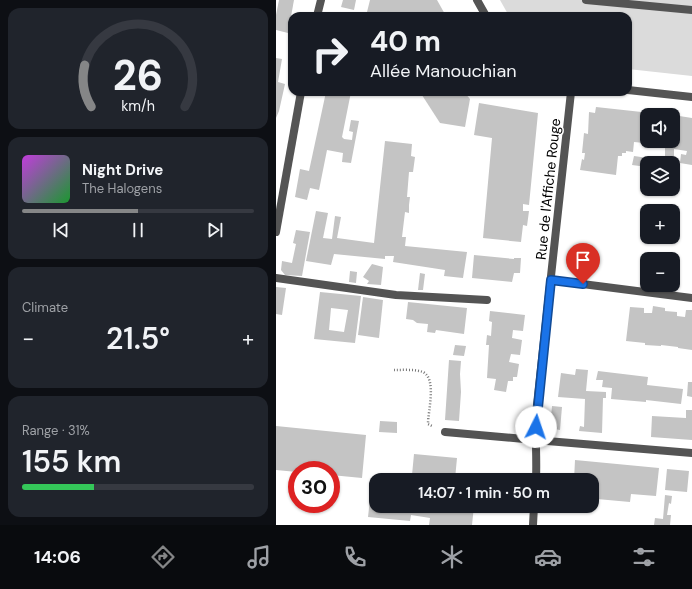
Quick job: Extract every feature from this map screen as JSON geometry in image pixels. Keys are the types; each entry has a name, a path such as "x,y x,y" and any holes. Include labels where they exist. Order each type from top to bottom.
{"street":[{"path":"318,12 321,0"},
{"path":"477,0 484,12"},
{"path":"586,0 692,10"},
{"path":"632,90 692,97"},
{"path":"276,232 300,96"},
{"name":"Rue de l'Affiche Rouge","path":"536,473 536,414 571,96"},
{"path":"276,278 396,295 487,300"},
{"path":"551,280 692,298"},
{"path":"445,432 692,453"},
{"path":"533,525 534,513"}],"path":[{"path":"394,370 412,370 424,373 430,379 432,387 428,424 445,432"}],"shaded area":[{"path":"500,0 692,0 692,76 632,69 632,12 507,12"}],"building":[{"path":"279,0 294,0 292,12 288,12 288,33 276,30 276,15"},
{"path":"343,0 356,0 354,10 341,7"},
{"path":"370,0 437,0 444,12 367,12"},
{"path":"276,58 282,59 278,82 285,84 276,118"},
{"path":"325,96 350,96 342,137 344,139 352,140 353,132 349,131 351,120 359,121 351,163 342,162 343,153 327,150 319,190 310,188 307,200 295,197 300,169 309,171"},
{"path":"423,96 467,96 470,99 465,127 440,123"},
{"path":"479,103 538,113 529,205 523,204 523,211 529,211 527,226 523,225 521,242 483,238 492,138 474,135"},
{"path":"596,107 640,112 640,143 634,142 633,152 626,151 626,153 622,153 622,156 618,156 616,175 580,170 582,159 584,160 585,153 582,153 584,133 588,134 589,112 595,113"},
{"path":"680,116 692,118 692,165 680,163 681,154 686,155 687,151 674,149 674,156 665,156 665,148 680,148"},
{"path":"385,141 412,144 411,156 415,157 413,172 409,172 407,197 410,197 409,213 405,212 402,237 406,237 405,246 467,252 463,278 444,276 445,270 393,262 394,256 385,256 385,259 334,254 331,265 306,261 316,211 328,213 323,238 332,239 335,216 341,217 337,238 374,243"},
{"path":"634,156 640,157 640,166 632,165"},
{"path":"296,230 310,232 302,276 285,275 281,270 282,261 292,263 296,244 293,243"},
{"path":"474,255 514,259 521,258 520,273 514,273 512,282 472,278"},
{"path":"372,264 383,267 381,285 367,284 369,281 363,277"},
{"path":"350,271 357,272 356,283 349,282"},
{"path":"420,273 425,274 423,290 418,290"},
{"path":"276,287 286,288 282,315 276,314"},
{"path":"320,292 361,296 355,343 314,339","holes":["331,308 348,310 344,332 329,330"]},
{"path":"363,297 383,300 379,338 358,335"},
{"path":"408,302 467,308 464,334 436,330 435,333 427,332 428,324 417,323 413,320 406,319"},
{"path":"653,306 665,308 665,311 677,312 677,316 685,317 686,310 692,310 692,350 661,345 645,345 645,343 626,341 630,307 644,308 644,313 652,313"},
{"path":"490,311 525,315 523,331 513,330 512,338 522,340 520,355 511,354 509,362 519,364 517,377 513,377 513,381 508,381 506,392 494,390 496,379 487,378 489,345 486,345 487,335 491,336 492,322 489,321"},
{"path":"455,345 466,346 464,356 453,355"},
{"path":"449,360 461,361 459,421 445,420"},
{"path":"576,369 588,370 586,391 606,392 606,398 603,398 602,433 579,431 580,426 584,427 585,399 558,397 561,373 575,375"},
{"path":"598,371 648,377 647,385 683,389 681,404 646,400 646,402 611,399 612,388 602,387 603,380 596,380"},
{"path":"688,382 692,382 692,397 687,396"},
{"path":"552,406 562,407 560,430 550,428"},
{"path":"686,410 692,410 692,440 651,437 652,416 686,418"},
{"path":"380,421 397,422 397,433 379,432"},
{"path":"276,426 366,435 362,478 340,476 340,461 288,461 288,471 276,470"},
{"path":"414,454 457,458 456,473 412,473"},
{"path":"575,460 659,468 656,496 631,494 630,502 599,499 599,473 574,473"},
{"path":"667,469 689,471 687,492 665,490"},
{"path":"665,495 672,496 667,515 671,515 670,525 654,525 655,518 663,519"},
{"path":"369,508 369,513 473,513 472,525 429,525 430,518 411,515 410,521 368,517"}],"route":[{"path":"536,427 536,414 551,280 583,284"}]}
